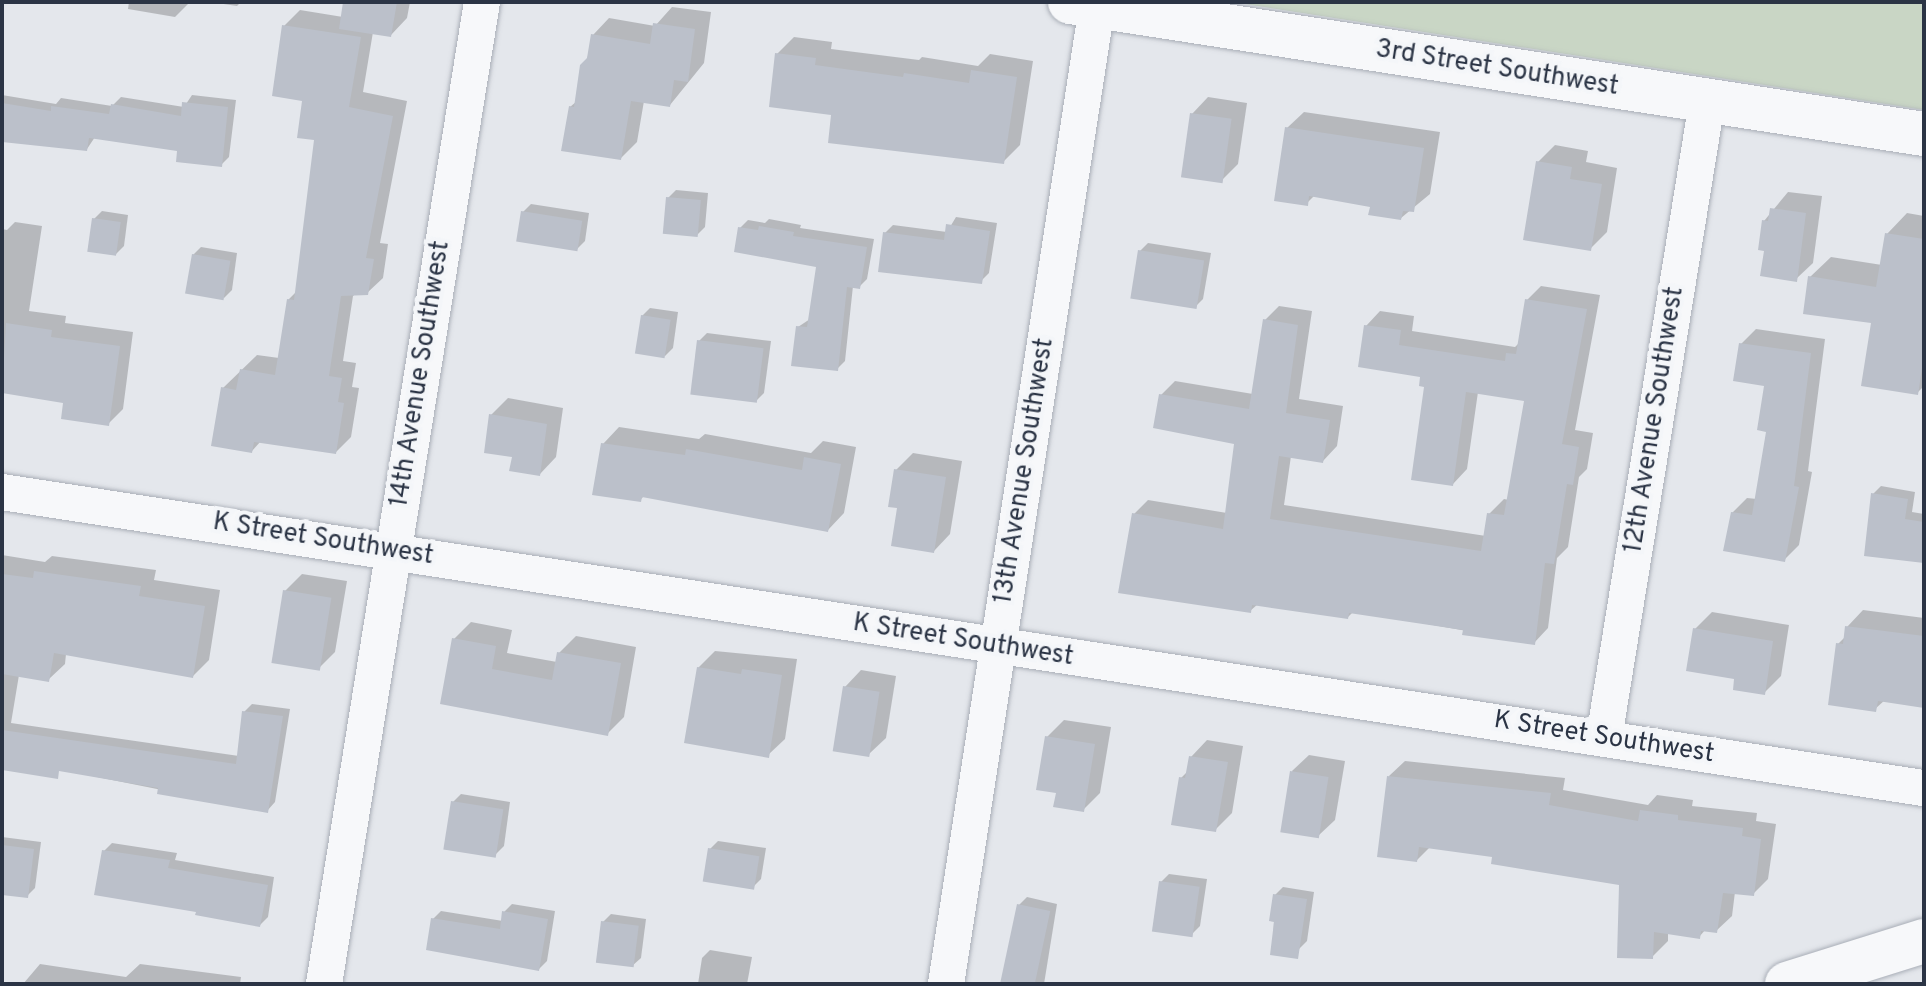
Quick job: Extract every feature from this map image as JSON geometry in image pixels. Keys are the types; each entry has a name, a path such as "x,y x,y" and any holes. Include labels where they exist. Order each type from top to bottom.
{"street":[{"name":"14th Avenue Southwest","path":"324,984 482,2"},
{"name":"3rd Street Southwest","path":"1084,4 1924,134"},
{"name":"13th Avenue Southwest","path":"946,984 997,646 1084,4"},
{"name":"12th Avenue Southwest","path":"1604,738 1707,102"},
{"name":"K Street Southwest","path":"2,492 1924,788"},
{"path":"1787,984 1924,941"}],"green space":[{"path":"1232,2 1924,2 1924,110"}],"building":[{"path":"343,2 397,2 391,37 339,29"},
{"path":"653,23 695,29 688,82 674,80 670,107 631,101 621,160 561,151 569,106 574,107 580,65 587,58 591,34 650,44"},
{"path":"282,25 361,37 349,107 393,116 366,258 374,259 368,295 341,296 329,376 342,378 338,402 344,403 336,454 254,442 252,453 211,446 221,387 236,390 240,369 275,375 287,299 294,300 314,140 297,138 302,101 272,96"},
{"path":"775,53 816,58 815,65 903,77 904,73 969,83 971,70 1017,77 1004,164 828,143 831,115 769,107"},
{"path":"182,102 228,107 222,167 176,162 177,151 89,138 87,151 2,142 2,103 51,111 51,106 109,114 111,104 181,116"},
{"path":"1190,113 1232,119 1223,183 1181,177"},
{"path":"1285,127 1424,148 1414,212 1403,211 1401,220 1368,215 1370,207 1309,196 1308,206 1274,201"},
{"path":"1536,161 1572,167 1570,179 1602,184 1591,251 1523,240"},
{"path":"666,197 701,200 698,237 663,234"},
{"path":"1770,208 1806,213 1797,282 1760,276 1764,251 1758,250 1762,220 1768,221"},
{"path":"521,211 582,221 577,251 516,242"},
{"path":"92,218 121,222 116,256 87,252"},
{"path":"946,224 990,231 982,284 878,272 883,232 944,240"},
{"path":"759,226 794,232 793,236 867,247 860,289 847,287 838,371 791,366 796,326 807,327 816,267 734,252 738,227 758,230"},
{"path":"1885,233 1924,239 1924,354 1918,395 1861,386 1871,323 1803,314 1808,276 1876,287"},
{"path":"1138,250 1204,260 1197,309 1130,298"},
{"path":"192,254 230,261 223,300 185,293"},
{"path":"1525,299 1587,309 1562,444 1579,447 1573,485 1567,484 1554,564 1545,563 1535,645 1462,635 1463,630 1349,613 1348,619 1252,605 1251,613 1118,593 1132,513 1223,529 1234,444 1153,428 1159,394 1249,409 1263,319 1298,325 1286,413 1330,420 1323,463 1279,456 1270,519 1481,551 1487,513 1504,515 1524,401 1466,392 1453,486 1411,480 1424,387 1419,386 1420,377 1358,367 1364,325 1401,330 1399,345 1505,361 1506,353 1516,354"},
{"path":"641,315 671,320 665,358 635,354"},
{"path":"6,323 52,330 51,337 120,346 109,426 61,419 63,403 2,393"},
{"path":"697,340 764,348 757,403 690,395"},
{"path":"1739,343 1811,353 1794,486 1799,487 1785,562 1723,551 1731,512 1752,515 1766,432 1757,430 1764,386 1733,381"},
{"path":"489,414 547,424 540,476 509,471 512,457 484,453"},
{"path":"601,443 685,455 686,449 802,470 804,457 841,464 828,532 642,497 641,502 592,495"},
{"path":"894,469 946,477 934,553 891,546 897,508 888,507"},
{"path":"1871,493 1908,499 1905,519 1924,522 1924,563 1864,556"},
{"path":"34,571 141,586 139,596 205,606 193,678 54,653 49,682 2,674 2,574 33,578"},
{"path":"283,590 331,598 320,671 271,663"},
{"path":"1845,626 1924,636 1924,708 1878,701 1876,712 1828,705 1836,643 1843,644"},
{"path":"1693,628 1773,641 1765,695 1733,690 1734,679 1686,671"},
{"path":"452,638 496,646 492,669 552,680 557,652 621,663 608,736 440,704"},
{"path":"697,667 741,674 742,669 782,675 769,758 684,743"},
{"path":"843,686 880,692 869,757 833,751"},
{"path":"242,711 283,716 268,813 157,794 158,788 59,771 58,779 2,770 2,730 236,764"},
{"path":"1045,736 1095,744 1084,812 1053,807 1056,793 1036,790"},
{"path":"1189,756 1228,762 1216,832 1171,825 1179,777 1185,778"},
{"path":"1290,771 1329,777 1319,838 1280,832"},
{"path":"1387,776 1551,793 1549,805 1638,821 1640,810 1678,815 1678,820 1743,828 1742,836 1761,839 1754,896 1723,893 1717,933 1701,931 1700,939 1654,932 1653,959 1617,958 1619,885 1491,864 1492,857 1419,847 1417,862 1377,857"},
{"path":"451,801 503,809 496,858 443,849"},
{"path":"2,845 34,849 28,898 2,895"},
{"path":"708,848 759,856 754,890 703,882"},
{"path":"102,850 170,860 168,868 268,885 260,927 195,915 196,912 94,895"},
{"path":"1159,881 1200,887 1193,937 1152,932"},
{"path":"1273,894 1307,899 1298,959 1270,955 1274,922 1269,921"},
{"path":"1017,904 1050,911 1035,984 1000,984"},
{"path":"502,911 548,919 539,971 426,950 431,918 500,929"},
{"path":"601,921 639,926 634,967 596,963"}]}
